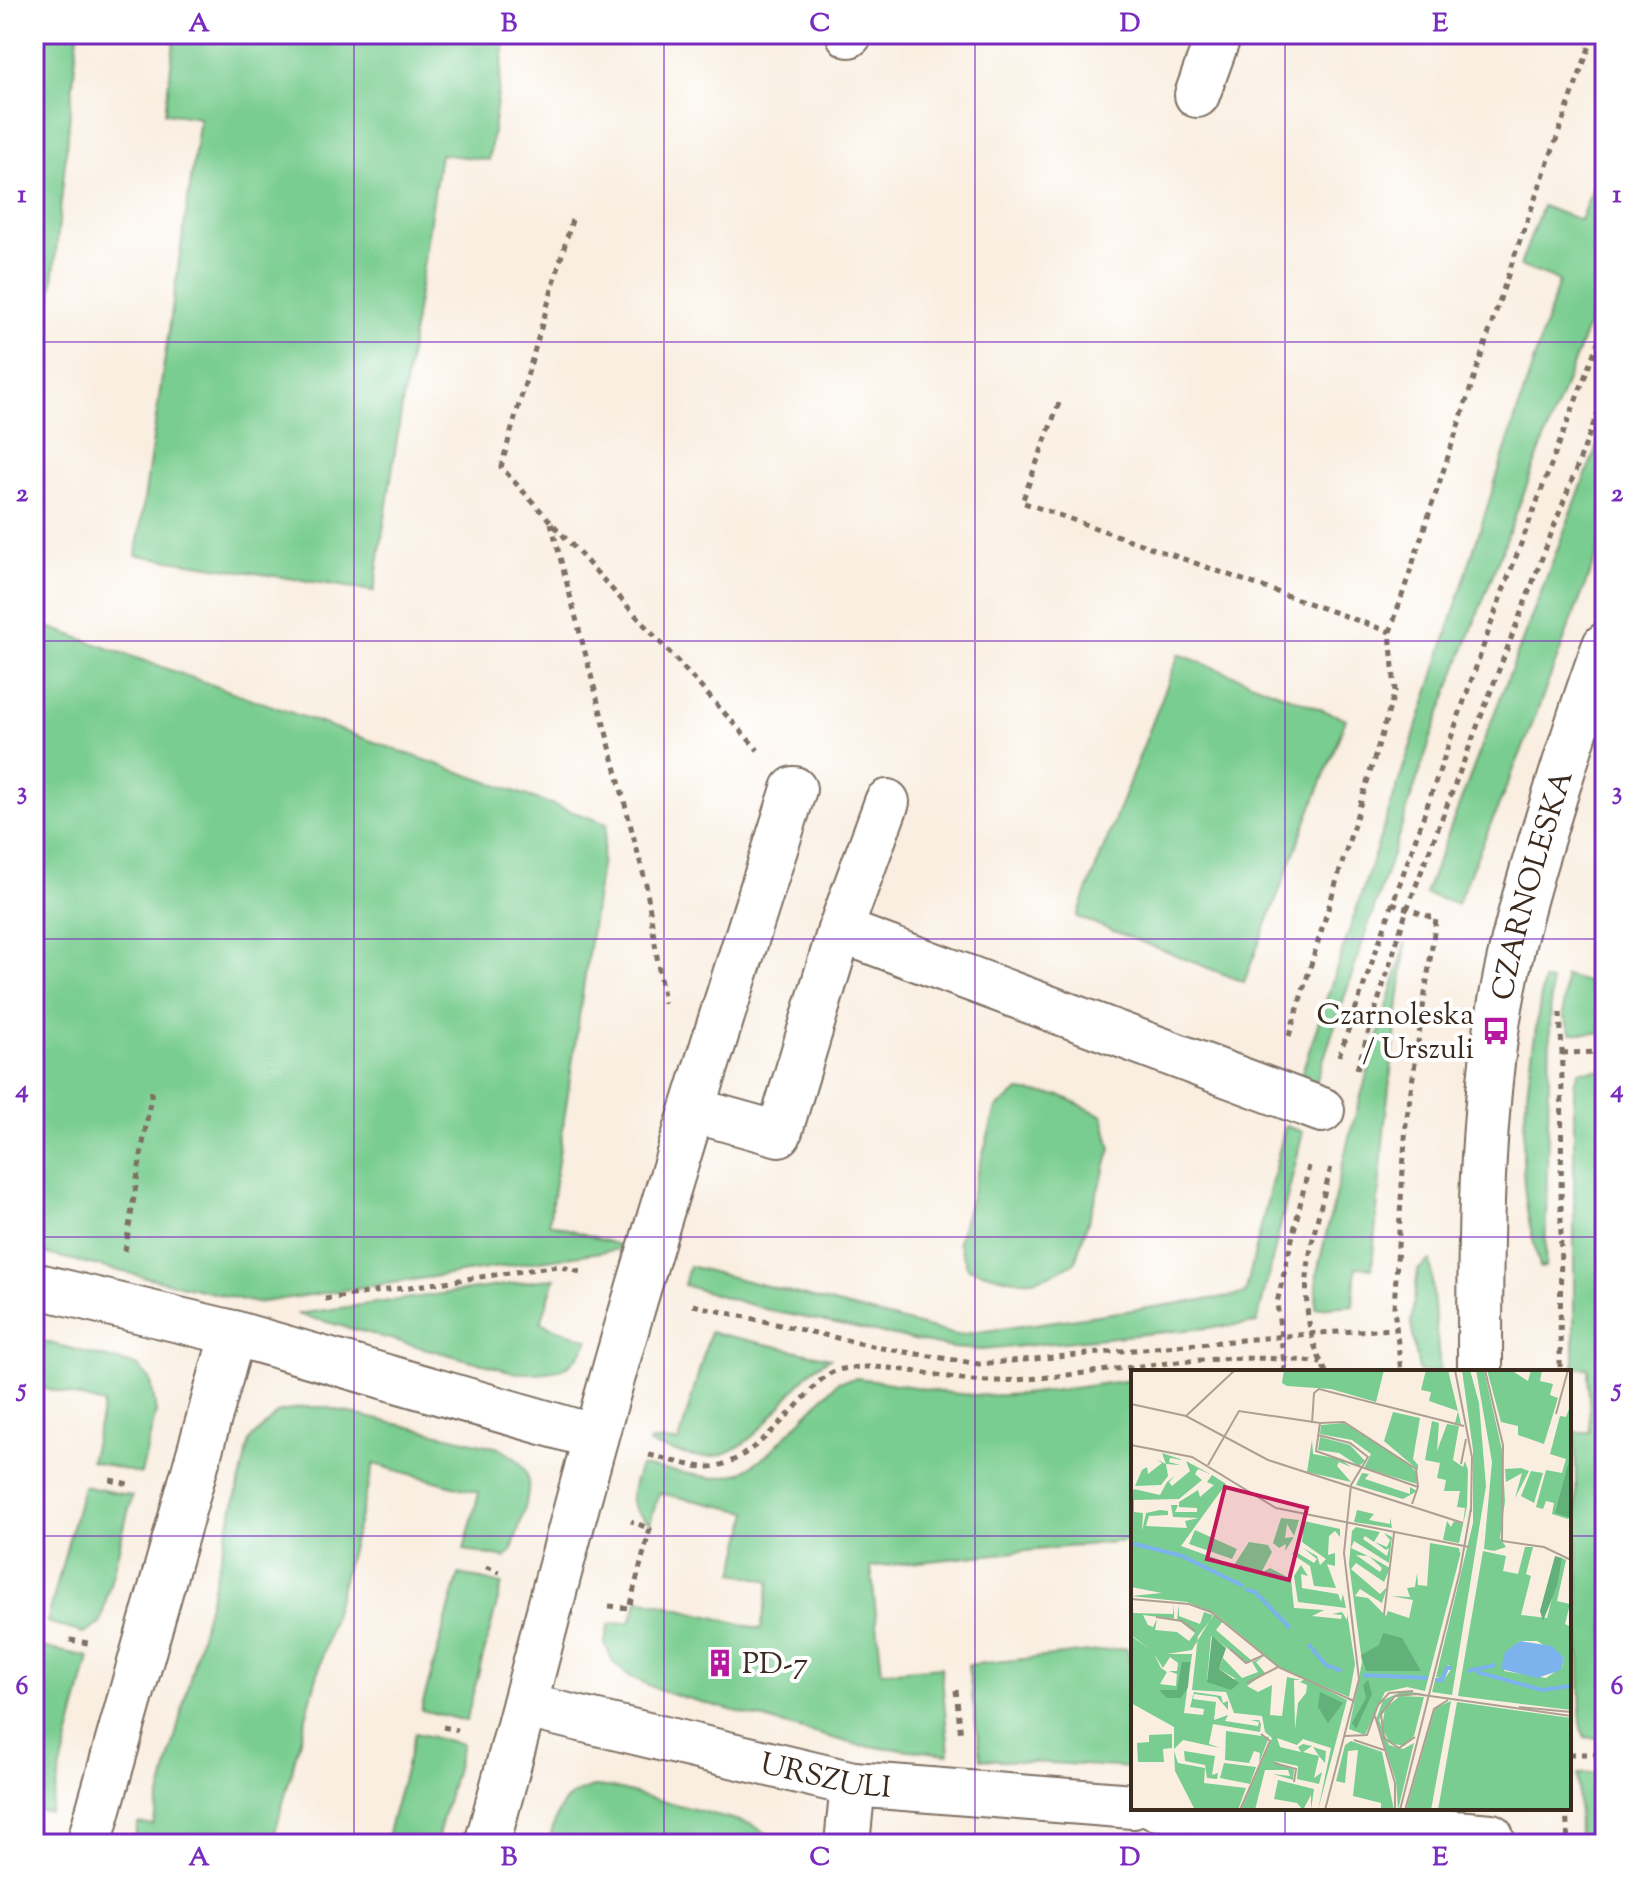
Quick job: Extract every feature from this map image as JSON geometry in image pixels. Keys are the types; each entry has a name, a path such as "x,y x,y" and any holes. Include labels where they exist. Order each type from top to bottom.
{"street":[{"path":"1197,95 1219,34"},
{"name":"CZARNOLESKA","path":"1480,1370 1480,1225 1496,1031 1534,864 1605,645"},
{"path":"487,1844 595,1437 638,1289 794,789"},
{"path":"693,1110 779,1134 840,930 887,802"},
{"path":"840,930 1322,1110"},
{"path":"34,1285 246,1336 595,1437"},
{"path":"89,1844 246,1336"},
{"name":"URSZULI","path":"526,1706 853,1784 1131,1806"},
{"path":"847,1844 853,1784"},
{"path":"1189,1810 1491,1829"}],"path":[{"path":"1272,1090 1395,691 1390,632 1512,263 1594,34"},
{"path":"572,220 501,467 794,789"},
{"path":"1285,1370 1277,1303 1322,1110 1501,596 1605,324"},
{"path":"1355,1077 1407,909 1605,394"},
{"path":"1059,403 1022,502 1390,632"},
{"path":"550,521 646,884 666,1018"},
{"path":"1392,903 1436,919 1406,1124 1394,1307 1401,1370"},
{"path":"1559,1011 1562,1053 1560,1370"},
{"path":"1562,1053 1605,1052"},
{"path":"117,1304 152,1090"},
{"path":"1325,1370 1310,1334 1306,1304 1307,1258 1333,1158"},
{"path":"246,1336 279,1305 558,1266 676,1301 881,1348 979,1364 1281,1336 1396,1329"},
{"path":"595,1437 634,1451 710,1467 729,1462 776,1427 824,1376 843,1369 885,1369 961,1380 999,1381 1208,1359 1283,1358 1321,1363"},
{"path":"956,1690 963,1751"},
{"path":"1571,1754 1605,1754"},
{"path":"1566,1810 1568,1844"}],"green space":[{"path":"34,34 78,34 34,469"},
{"path":"175,34 506,34 489,160 440,154 374,591 136,555 200,118 165,113"},
{"path":"1605,157 1605,280 1435,726 1316,1082 1300,1078 1424,706 1559,281 1520,266 1542,206 1580,220"},
{"path":"1605,425 1605,533 1525,743 1457,904 1425,894"},
{"path":"34,622 607,824 549,1223 628,1248 256,1303 34,1251"},
{"path":"1179,654 1346,719 1244,982 1077,917"},
{"path":"1406,942 1372,1268 1356,1267 1353,1305 1316,1308 1317,1273 1349,1137"},
{"path":"1605,967 1605,1033 1571,1033 1563,1015 1565,976 1601,986"},
{"path":"1543,981 1551,982 1545,1267 1540,1268 1526,1205 1523,1159 1528,1082"},
{"path":"1605,1070 1605,1738 1585,1738 1581,1729 1575,1432 1590,1432 1588,1368 1574,1368 1574,1082 1579,1071"},
{"path":"1019,1091 1062,1096 1103,1116 1111,1149 1075,1262 1034,1280 1011,1279 968,1268 958,1242 996,1108"},
{"path":"1285,1126 1303,1132 1257,1323 981,1350 953,1348 772,1311 684,1285 689,1266 957,1335 1245,1294"},
{"path":"1430,1260 1440,1370 1419,1370 1411,1323 1418,1270"},
{"path":"555,1278 541,1323 589,1340 575,1360 551,1372 517,1373 297,1314"},
{"path":"710,1332 830,1358 799,1383 753,1436 725,1454 694,1456 649,1444 650,1441 679,1442"},
{"path":"34,1339 138,1366 151,1381 156,1412 141,1474 90,1461 104,1404 34,1385"},
{"path":"856,1378 981,1395 1024,1394 1131,1380 1131,1540 871,1567 882,1672 941,1667 949,1754 858,1745 661,1691 629,1676 613,1662 605,1643 609,1624 630,1622 639,1599 761,1629 770,1581 734,1573 749,1512 659,1493 650,1523 633,1504 634,1484 640,1466 714,1478 741,1473 768,1454 838,1382"},
{"path":"302,1407 324,1407 499,1448 512,1456 527,1475 528,1492 511,1552 505,1558 464,1550 479,1493 374,1464 272,1844 133,1844 138,1823 153,1825 250,1440 277,1413"},
{"path":"83,1486 132,1496 100,1624 83,1633 47,1622"},
{"path":"459,1574 502,1584 466,1721 421,1710"},
{"path":"41,1647 89,1657 50,1812 34,1809 34,1674"},
{"path":"1127,1648 1131,1673 1131,1768 981,1759 968,1665"},
{"path":"415,1733 462,1744 436,1844 385,1844"},
{"path":"1605,1773 1605,1844 1579,1844 1578,1774"},
{"path":"593,1787 609,1787 751,1824 767,1834 773,1844 548,1844 561,1807 573,1795"}],"place":[{"name":"Czarnoleska / Urszuli","path":"1496,1031"},
{"name":"PD-7","path":"720,1663"}]}
